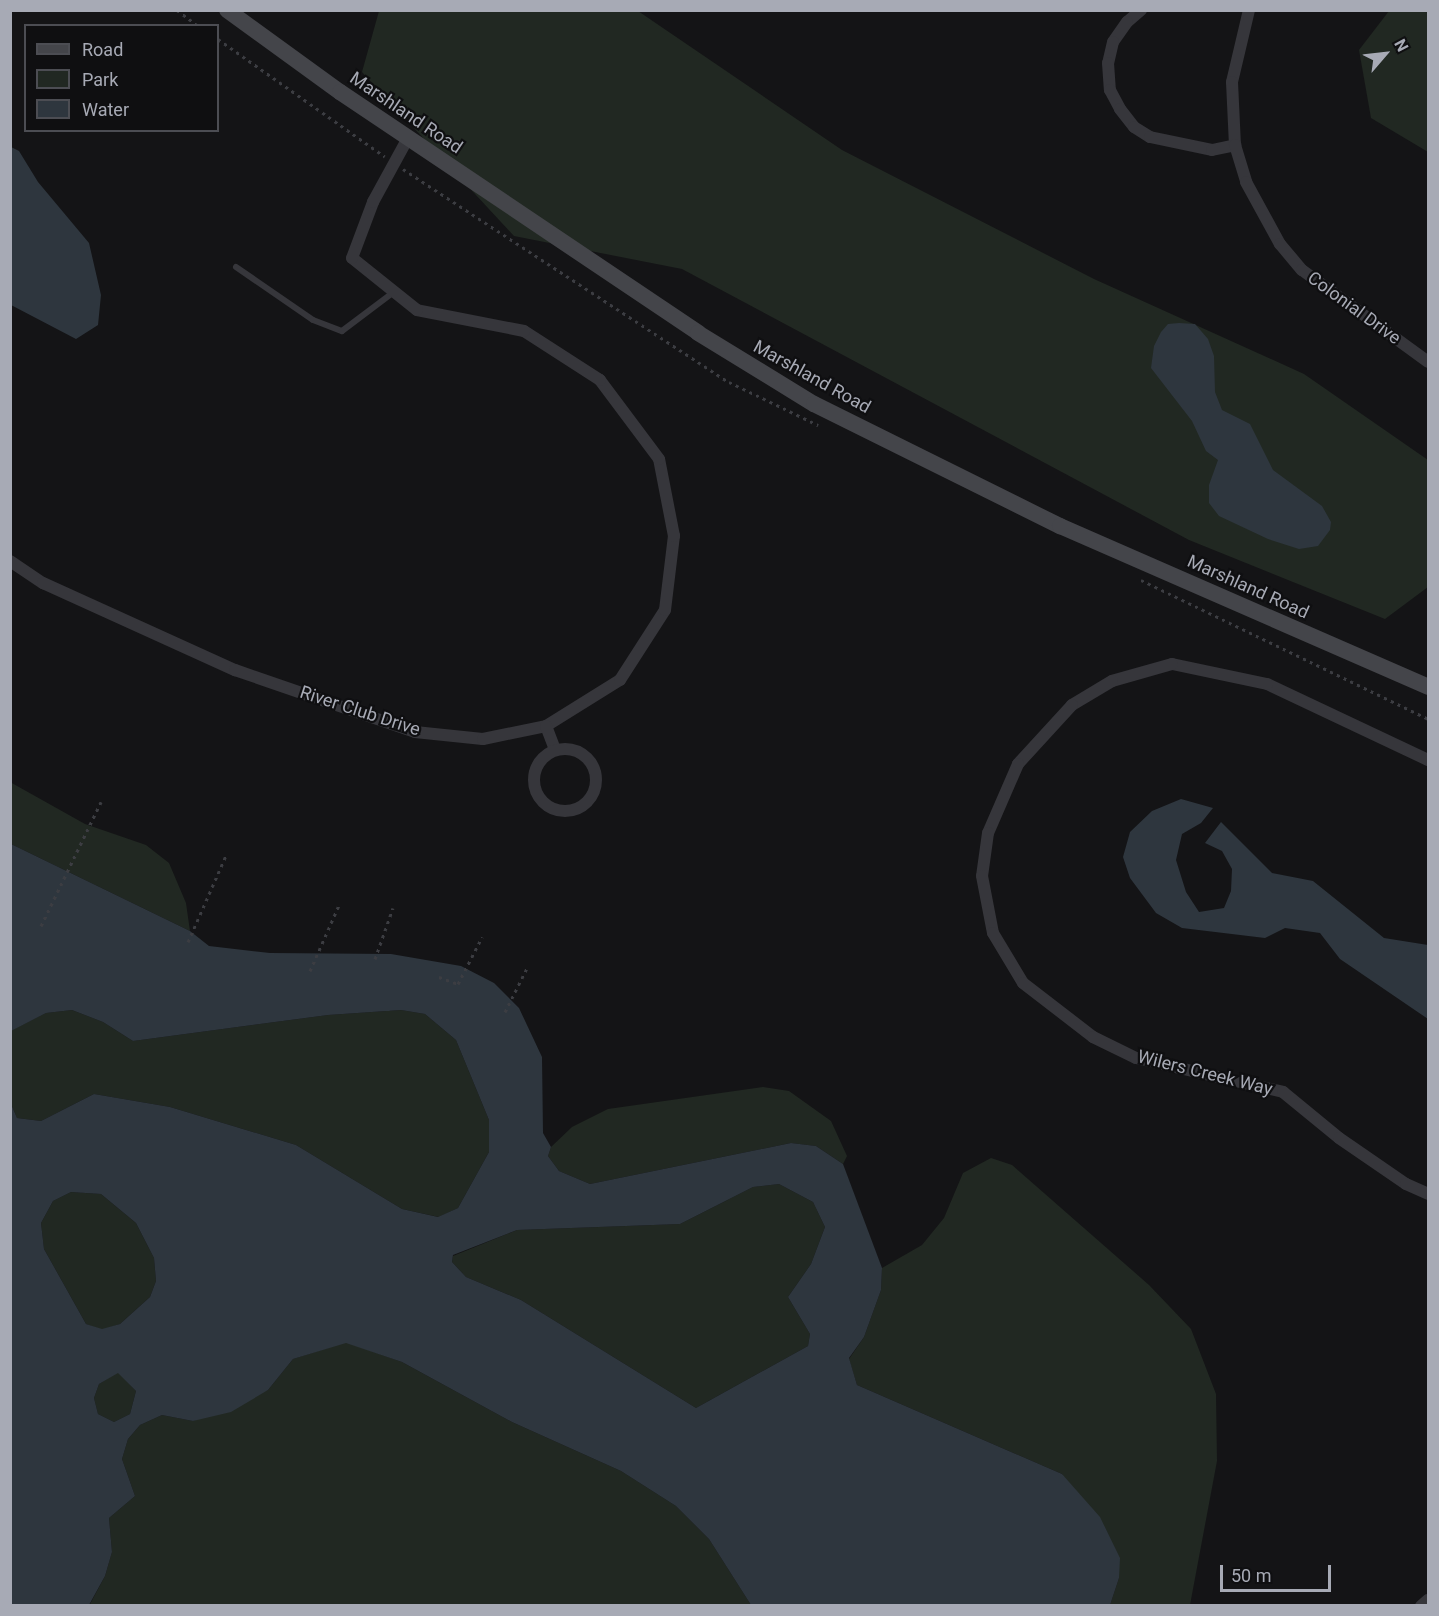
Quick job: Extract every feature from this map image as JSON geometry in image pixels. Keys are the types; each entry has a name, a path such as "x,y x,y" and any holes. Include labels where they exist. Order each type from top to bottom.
{"street":[{"name":"Marshland Road","path":"227,10 408,138 698,333 814,404 1060,526 1428,687"},
{"path":"1141,10 1127,22 1113,42 1108,63 1110,90 1120,109 1134,127 1150,137 1212,150 1234,145"},
{"name":"Colonial Drive","path":"1244,12 1232,82 1234,145 1246,182 1262,214 1302,270 1427,358"},
{"name":"River Club Drive","path":"10,561 43,583 235,670 415,732 483,739 546,726 620,680 665,610 674,536 659,459 600,380 524,331 417,310 352,258 373,202 408,138"},
{"name":"Wilers Creek Way","path":"1428,760 1267,684 1172,664 1112,681 1072,705 1018,764 988,833 982,876 993,933 1023,983 1093,1037 1136,1058 1283,1092 1339,1138 1406,1184 1428,1194"},
{"path":"546,726 555,749"},
{"path":"555,749 578,750 594,767 595,790 579,809 565,812 553,809 539,798 533,779 539,761 555,749"},
{"path":"1421,1605 1428,1600"}],"lane":[{"path":"236,267 313,320 342,331 395,292"}],"path":[{"path":"177,10 195,24"},
{"path":"41,927 101,802"},
{"path":"188,942 226,853"},
{"path":"310,971 339,905"},
{"path":"375,959 393,908"},
{"path":"439,977 458,984 482,937"},
{"path":"505,1012 527,968"}],"green space":[{"path":"379,11 638,11 842,150 1094,279 1304,374 1428,460 1428,587 1385,619 1189,540 682,269 514,236 362,72"},
{"path":"1389,11 1428,11 1428,152 1371,118 1359,50"},
{"path":"10,782 85,824 146,845 169,863 186,903 190,931 11,844"},
{"path":"72,1010 103,1022 133,1041 328,1015 401,1010 425,1014 456,1040 489,1120 489,1152 458,1208 439,1217 402,1209 296,1145 170,1107 94,1094 41,1121 17,1118 11,1104 10,1031 46,1013"},
{"path":"763,1087 789,1091 831,1121 847,1156 843,1164 816,1146 791,1143 590,1184 559,1171 548,1156 551,1147 572,1127 608,1109"},
{"path":"991,1158 1012,1165 1149,1285 1191,1329 1216,1394 1217,1461 1190,1605 1110,1605 1119,1578 1062,1474 857,1385 849,1359 864,1337 881,1290 882,1268 922,1245 944,1218 963,1173"},
{"path":"779,1184 813,1202 825,1227 811,1264 788,1297 810,1334 808,1346 696,1408 521,1300 466,1277 452,1262 453,1256 517,1230 680,1224 753,1187"},
{"path":"71,1192 101,1194 136,1223 154,1258 156,1281 150,1297 120,1324 102,1330 86,1324 44,1249 41,1223 53,1201"},
{"path":"346,1342 402,1362 512,1422 621,1471 676,1506 709,1539 751,1605 89,1606 105,1576 112,1552 109,1518 135,1496 122,1459 128,1439 140,1425 162,1415 193,1421 268,1390 293,1359"},
{"path":"118,1372 136,1391 130,1414 114,1422 98,1414 94,1398 99,1384"}],"water":[{"path":"11,147 19,151 38,182 89,243 101,295 98,325 76,339 11,305"},
{"path":"1168,324 1195,324 1208,339 1214,356 1215,392 1222,410 1250,424 1273,470 1322,506 1331,522 1330,530 1318,546 1299,549 1268,539 1219,516 1209,503 1209,485 1218,460 1206,451 1192,421 1151,368 1154,346 1161,332"},
{"path":"1181,799 1213,808 1201,823 1182,834 1176,860 1186,892 1199,912 1224,908 1231,891 1232,869 1222,851 1205,843 1221,822 1272,873 1313,881 1384,938 1428,945 1428,1019 1340,959 1320,933 1285,928 1265,938 1182,928 1156,913 1130,878 1123,857 1130,832 1152,811"},
{"path":"11,844 190,931 209,946 270,953 391,954 461,966 494,983 519,1008 542,1057 543,1133 551,1147 548,1156 559,1171 590,1184 791,1143 816,1146 843,1164 882,1268 881,1290 864,1337 849,1358 857,1385 1062,1474 1100,1517 1120,1558 1119,1578 1110,1605 751,1605 709,1539 676,1506 621,1471 512,1422 402,1362 346,1343 293,1359 268,1390 231,1412 193,1421 162,1415 140,1425 128,1439 122,1459 135,1496 109,1518 112,1552 105,1576 89,1605 11,1605 11,1104 17,1118 41,1121 94,1094 170,1107 296,1145 402,1209 438,1217 458,1208 489,1152 489,1120 456,1040 425,1014 401,1010 328,1015 133,1041 103,1022 72,1010 46,1013 11,1031","holes":["779,1184 813,1202 825,1227 811,1264 788,1297 810,1334 808,1346 696,1408 521,1300 466,1277 452,1262 453,1255 517,1230 680,1224 753,1187","71,1192 101,1194 136,1223 154,1258 156,1281 150,1297 120,1324 102,1329 86,1324 44,1249 41,1223 53,1201","118,1373 136,1391 130,1414 114,1422 98,1414 94,1398 99,1384"]}]}
